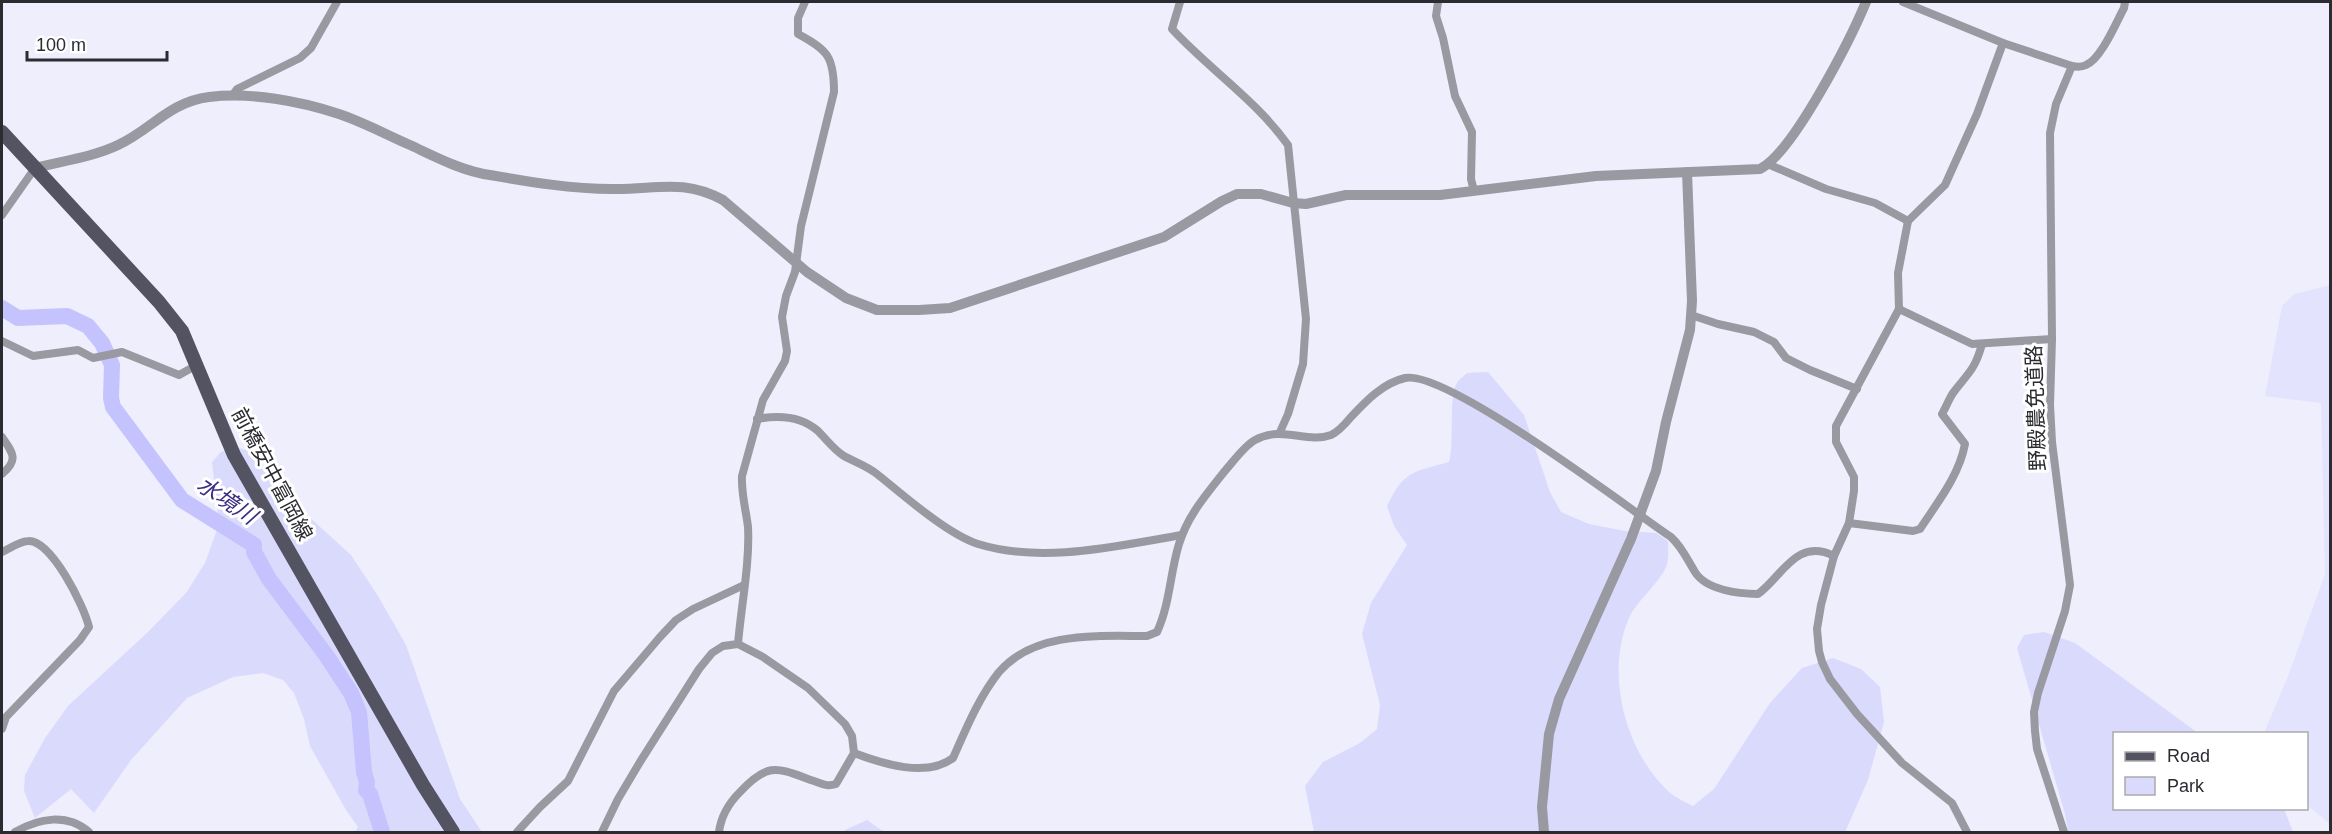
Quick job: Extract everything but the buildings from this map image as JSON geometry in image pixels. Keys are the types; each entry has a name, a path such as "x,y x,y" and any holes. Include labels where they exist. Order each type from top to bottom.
{"main road":[{"name":"前橋安中富岡線","path":"2,132 159,302 182,331 234,455 423,785 453,832"}],"street":[{"path":"232,96 237,89 300,58 311,48 337,2"},
{"path":"738,644 748,527 741,488 742,476 763,400 785,361 787,351 782,316 796,262 801,226 834,92 834,69 822,47 798,34 798,18 805,2"},
{"path":"1180,2 1172,29 1268,119 1288,145 1306,319 1303,364 1288,414 1280,432"},
{"path":"1438,2 1436,16 1455,96 1472,132 1471,179 1474,191"},
{"path":"2,215 35,168 105,151 121,144 163,114 182,105 208,97 232,96 290,102 340,114 462,168 488,175 572,187 614,189 658,186 706,191 723,200 822,284 846,298 877,310 950,308 1164,237 1237,194 1261,194 1293,203 1306,204 1346,195 1440,195 1596,176 1760,170 1770,165 1808,114 1866,2"},
{"path":"1903,2 2003,43 2072,66 2083,67 2094,59 2124,9 2125,2"},
{"path":"1967,832 1952,803 1919,778 1857,714 1827,672 1819,651 1818,629 1821,605 1833,556 1849,523 1854,477 1836,442 1836,431 1843,412 1899,309 1898,273 1908,221 1945,184 1977,114 2003,43"},
{"name":"野殿農免道路","path":"2064,832 2037,749 2034,712 2065,611 2070,585 2052,442 2050,405 2052,339 2050,133 2056,104 2072,66"},
{"path":"1770,165 1826,189 1875,203 1908,221"},
{"path":"1544,832 1542,807 1549,734 1558,699 1640,516 1656,471 1690,330 1687,172"},
{"path":"1899,309 1964,342 1982,344 2052,339"},
{"path":"1691,315 1754,332 1774,342 1786,358 1857,389"},
{"path":"2,352 2,339 33,356 78,350 93,358 122,352 179,375 197,365"},
{"path":"1849,523 1913,531 1920,529 1946,489 1963,457 1965,444 1942,414 1953,394 1971,373 1978,360 1982,344"},
{"path":"854,753 869,759 914,768 930,769 944,765 953,758 989,686 1001,670 1019,656 1038,645 1073,638 1147,636 1157,632 1164,615 1182,535 1194,509 1234,460 1255,440 1280,432 1318,437 1332,434 1366,401 1391,382 1407,377 1422,378 1475,404 1553,453 1680,545 1700,579 1728,590 1758,594 1794,558 1813,552 1826,552 1833,556"},
{"path":"757,419 775,416 790,417 816,429 845,456 875,472 936,520 975,543 1000,550 1030,553 1096,549 1182,535"},
{"path":"2,437 13,459 10,467 2,474"},
{"path":"2,552 27,540 37,542 51,552 75,594 89,627 80,640 6,717 2,729"},
{"path":"517,832 568,781 614,692 660,636 676,620 693,609 744,585"},
{"path":"602,832 640,762 699,669 712,653 723,646 738,644 763,657 808,688 845,724 852,736 854,753 836,784 828,786 782,770 762,773 730,802 721,819 719,832"},
{"path":"15,832 35,822 56,819 78,823 89,832"}],"shaded area":[{"path":"2330,285 2330,824 2308,806 2308,732 2264,732 2288,676 2325,574 2321,403 2265,396 2282,306 2294,294"}],"green space":[{"path":"1488,372 1524,415 1550,492 1561,512 1589,524 1625,531 1656,533 1668,541 1665,570 1630,616 1622,638 1619,685 1630,733 1654,775 1669,792 1693,806 1714,789 1770,703 1802,668 1833,658 1861,669 1880,687 1884,722 1868,780 1845,832 1314,832 1305,786 1323,762 1360,743 1377,729 1380,705 1362,634 1371,603 1407,545 1394,526 1387,506 1399,485 1411,474 1449,462 1454,389 1467,373"},
{"path":"235,447 256,453 274,485 351,555 378,596 406,645 460,799 482,832 355,832 358,827 310,746 304,719 294,693 283,680 263,673 233,677 187,698 131,760 94,813 71,789 35,818 24,791 25,775 45,738 68,706 148,632 186,593 205,563 219,524 212,462 221,452"},
{"path":"2044,632 2075,643 2197,732 2113,732 2113,810 2284,810 2293,832 2068,832 2065,814 2017,648 2024,635"},
{"path":"867,820 884,832 844,832 845,830"}],"waterway":[{"name":"水境川","path":"2,308 18,318 67,316 88,326 102,343 112,365 113,407 182,500 254,545 254,552 269,579 326,655 351,693 359,712 366,790 370,794 382,832"}]}
